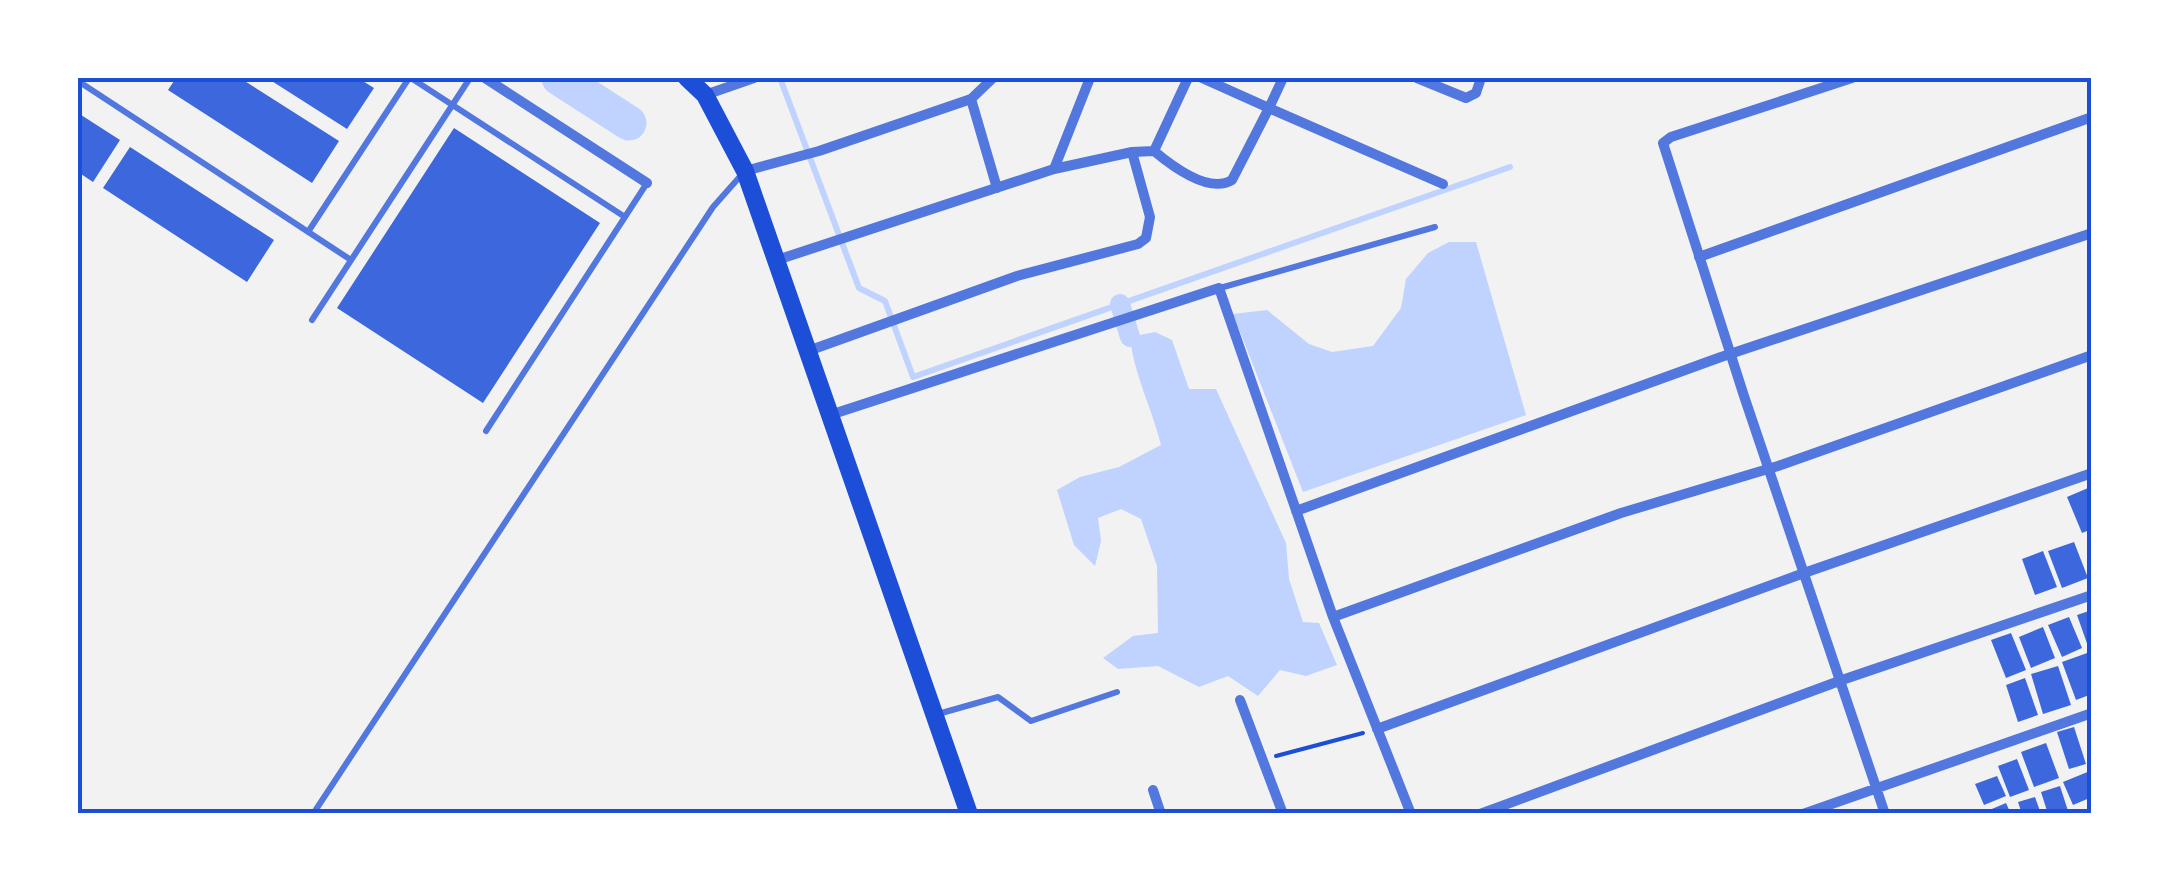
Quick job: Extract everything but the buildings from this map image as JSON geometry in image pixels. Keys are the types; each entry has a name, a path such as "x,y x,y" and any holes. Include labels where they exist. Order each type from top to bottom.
{"main road":[{"path":"687,78 705,95 745,170 969,814"}],"street":[{"path":"485,78 647,183"},
{"path":"705,95 754,78"},
{"path":"745,170 818,152 971,99 994,78"},
{"path":"1054,169 1090,78"},
{"path":"1154,151 1188,78"},
{"path":"1202,78 1443,184"},
{"path":"777,260 1054,169 1132,152 1154,151 1174,168 1216,185 1226,185 1283,78"},
{"path":"1418,78 1466,98 1476,93 1481,78"},
{"path":"1852,78 1671,137 1664,143 1744,396 1885,814"},
{"path":"971,99 997,188"},
{"path":"1699,257 2092,117"},
{"path":"808,351 1017,276 1138,244 1146,238 1150,217 1132,152"},
{"path":"1296,511 1731,354 2092,233"},
{"path":"830,415 1218,288 1334,617 1411,814"},
{"path":"1334,617 1622,513 1770,468 2092,355"},
{"path":"1378,729 2092,473"},
{"path":"1480,814 1842,680 2092,595"},
{"path":"1240,700 1284,814"},
{"path":"1803,814 2092,713"},
{"path":"1152,790 1161,814"}],"lane":[{"path":"308,232 410,78 625,218"},
{"path":"312,320 470,78"},
{"path":"78,81 351,260"},
{"path":"313,814 713,207 745,170"},
{"path":"486,431 647,183"},
{"path":"1218,288 1435,227"},
{"path":"936,714 998,697 1031,721 1118,692"}],"path":[{"path":"1264,758 1378,729"}],"water":[{"path":"1449,242 1476,242 1526,415 1303,492 1233,314 1267,310 1309,344 1332,352 1373,346 1401,308 1406,279 1428,253"},
{"path":"1155,332 1172,340 1189,389 1216,389 1286,543 1289,579 1303,622 1319,623 1337,665 1306,676 1280,670 1258,696 1228,676 1199,687 1158,666 1118,669 1103,658 1133,636 1158,633 1157,566 1141,519 1121,509 1098,518 1101,541 1095,566 1074,545 1057,490 1080,477 1119,467 1161,445 1130,337"}],"waterway":[{"path":"559,78 629,123"},
{"path":"780,78 859,288 885,301 913,377 1510,167"},
{"path":"1120,304 1130,337"}]}
